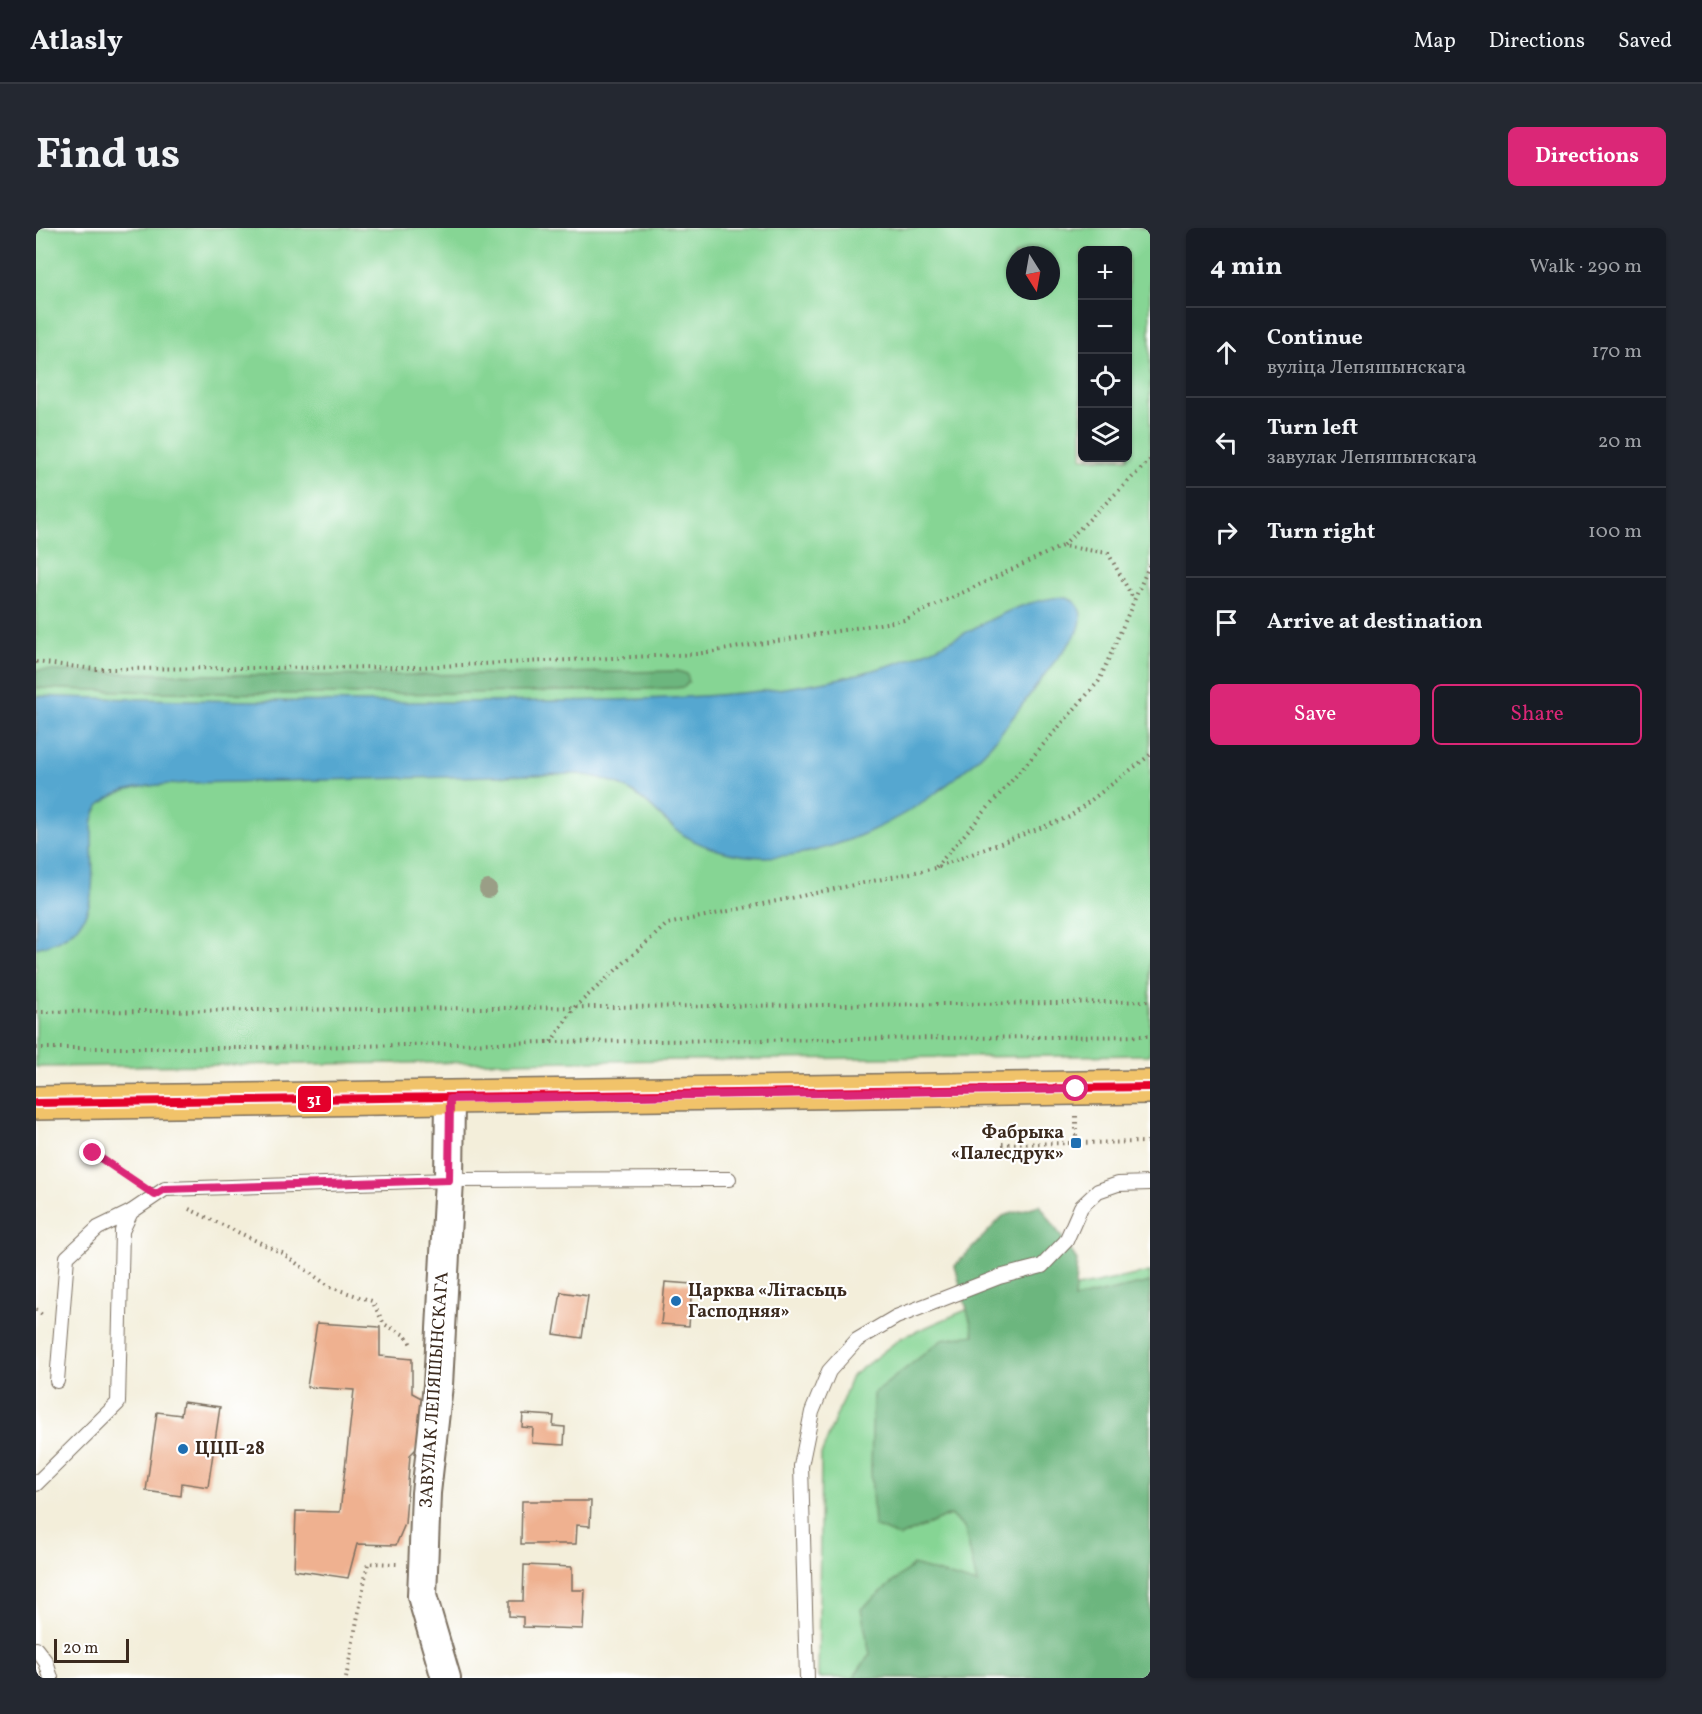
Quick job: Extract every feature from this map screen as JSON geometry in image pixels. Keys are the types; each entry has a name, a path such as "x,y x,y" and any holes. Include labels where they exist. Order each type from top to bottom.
{"main road":[{"path":"36,1103 1150,1088"}],"street":[{"name":"ЗАВУЛАК ЛЕПЯШЫНСКАГА","path":"446,1678 423,1596 426,1493 438,1385 449,1180 450,1099"}],"lane":[{"path":"57,1381 68,1257 98,1228 131,1212 165,1189 449,1180 729,1179"},
{"path":"807,1678 801,1466 812,1412 829,1371 857,1340 896,1317 999,1276 1042,1266 1066,1241 1081,1207 1098,1191 1118,1184 1150,1183"},
{"path":"36,1484 118,1403 122,1230 131,1212"},
{"path":"36,1649 46,1662 51,1678"}],"path":[{"path":"36,662 95,669 418,667 697,654 904,620 1062,546 1150,460"},
{"path":"1062,546 1108,553 1134,600"},
{"path":"935,868 1099,681 1150,564"},
{"path":"551,1042 574,1007 667,924 935,868 1069,817 1150,755"},
{"path":"36,1012 1150,1001"},
{"path":"36,1048 257,1048 551,1042 1150,1036"},
{"path":"1002,1144 1150,1142"},
{"path":"93,1153 155,1195 214,1219 282,1253 330,1287 372,1301 384,1324 406,1336 419,1355"},
{"path":"346,1678 368,1563 424,1564"}],"green space":[{"path":"36,228 1150,228 1150,1055 36,1067"},
{"path":"36,670 196,675 437,675 678,671 687,674 689,682 684,687 676,688 516,692 196,693 36,688"},
{"path":"1040,1205 1077,1260 1074,1299 1150,1282 1150,1678 853,1678 870,1654 861,1609 913,1565 977,1584 965,1529 950,1515 900,1537 874,1526 871,1471 873,1394 942,1340 974,1335 955,1266 1003,1216"},
{"path":"1150,1272 1150,1678 818,1678 821,1455 852,1376 901,1338 966,1310"}],"water":[{"path":"1067,597 1080,611 1081,620 1078,631 990,746 935,794 866,833 828,847 791,855 754,857 718,850 684,835 641,798 623,787 604,779 578,774 156,785 120,793 110,797 98,808 92,824 92,892 82,921 72,932 57,941 36,948 36,696 244,701 452,702 615,700 737,693 816,683 872,671 926,652 1029,603"}],"building":[{"path":"665,1282 692,1284 689,1326 661,1324"},
{"path":"561,1292 588,1296 582,1338 554,1334"},
{"path":"317,1323 380,1327 380,1356 412,1359 412,1393 425,1400 421,1438 410,1455 405,1524 396,1545 357,1544 348,1578 294,1570 296,1511 340,1512 354,1390 307,1387"},
{"name":"ЦЦП-28","path":"183,1402 220,1407 208,1487 182,1483 181,1496 146,1491 157,1412 181,1415"},
{"path":"523,1414 554,1416 553,1426 565,1427 564,1445 532,1443 533,1428 522,1427"},
{"path":"522,1501 591,1501 590,1526 577,1525 576,1544 521,1544"},
{"path":"524,1565 572,1567 572,1590 585,1590 583,1629 523,1627 523,1617 509,1616 509,1601 523,1601"}],"transit line":[{"name":"31","path":"36,1103 1150,1087"}],"place":[{"name":"Фабрыка «Палесдрук»","path":"1076,1143"},
{"name":"Царква «Літасьць Гасподняя»","path":"676,1301"},
{"name":"ЦЦП-28","path":"183,1449"}],"route":[{"path":"93,1153 155,1195 165,1189 449,1180 450,1099 1076,1089"}]}
